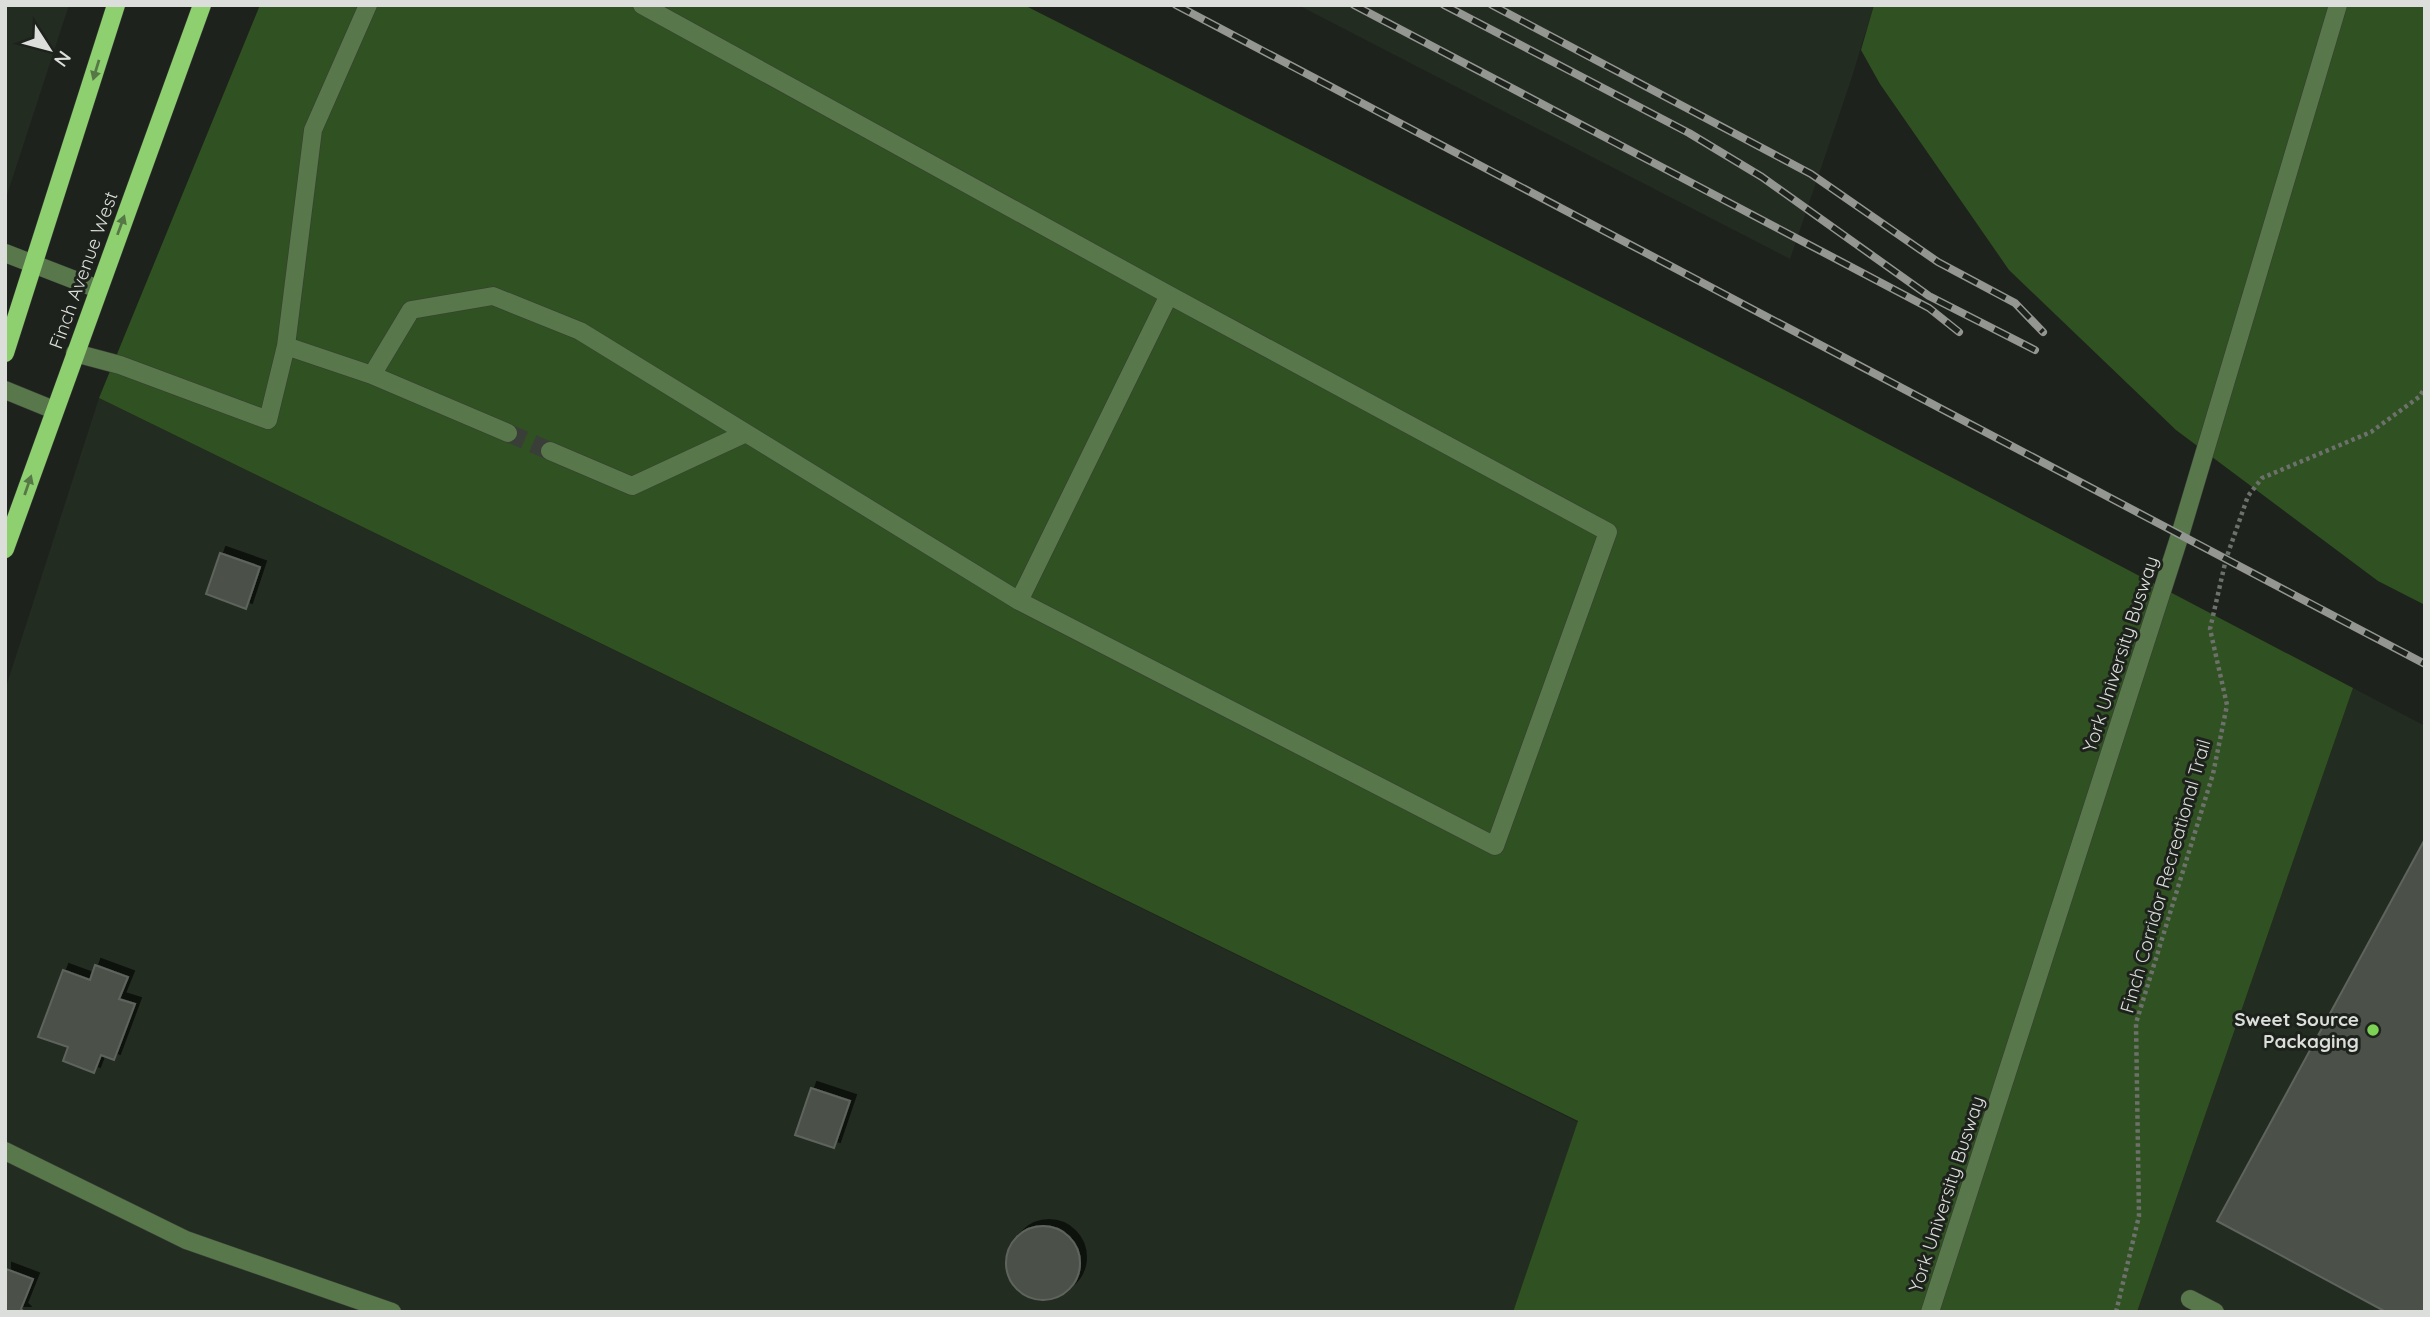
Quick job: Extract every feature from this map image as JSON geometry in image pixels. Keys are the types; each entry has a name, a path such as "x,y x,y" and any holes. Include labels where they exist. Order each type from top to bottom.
{"main road":[{"path":"5,353 36,263 116,5"},
{"name":"Finch Avenue West","path":"6,545 202,5"}],"lane":[{"path":"75,353 120,365 268,421 286,346 313,130 368,5"},
{"path":"372,375 411,310 493,296 580,331 1019,601 1495,846 1608,532 1168,295 642,5"},
{"name":"York University Busway","path":"1930,1312 2180,535 2338,5"},
{"path":"5,253 98,289"},
{"path":"1019,601 1168,295"},
{"path":"286,346 372,375 508,433"},
{"path":"5,390 54,410"},
{"path":"550,451 632,486 746,433"},
{"path":"5,1151 186,1240 392,1312"},
{"path":"2190,1299 2215,1312"}],"path":[{"name":"Finch Corridor Recreational Trail","path":"2116,1312 2139,1216 2136,1023 2213,774 2227,705 2210,629 2230,546 2248,496 2262,478 2371,432 2419,397 2425,388"}],"shaded area":[{"path":"5,5 69,5 5,201"},
{"path":"1298,5 1874,5 1790,259"},
{"path":"99,398 1578,1122 1513,1312 5,1312 5,690"},
{"path":"2353,688 2425,726 2425,1312 2137,1312"}],"green space":[{"path":"260,5 1024,5 1804,400 2353,688 2137,1312 1513,1312 1578,1121 99,398"},
{"path":"1874,5 2425,5 2425,605 2378,581 2176,430 2009,270 1880,84 1861,50"}],"building":[{"path":"220,553 260,567 246,609 206,594"},
{"name":"Sweet Source Packaging","path":"2425,839 2425,1312 2386,1312 2217,1221"},
{"path":"95,965 128,977 119,999 135,1004 114,1060 101,1055 94,1073 63,1061 68,1047 38,1037 63,970 90,980"},
{"path":"811,1088 850,1101 834,1148 795,1135"},
{"path":"1043,1226 1064,1232 1074,1242 1080,1263 1074,1284 1064,1294 1043,1300 1022,1294 1012,1284 1006,1263 1012,1242 1022,1232"},
{"path":"6,1269 33,1279 21,1309 24,1312 5,1312"}],"tunnel":[{"path":"508,433 550,451"}],"railway":[{"path":"1176,5 2425,664"},
{"path":"1354,5 1929,308 1959,332"},
{"path":"1444,5 1689,133 1762,177 1929,296 2035,350"},
{"path":"1492,5 1811,174 1938,262 2015,303 2043,332"}],"place":[{"name":"Sweet Source Packaging","path":"2373,1030"}]}
